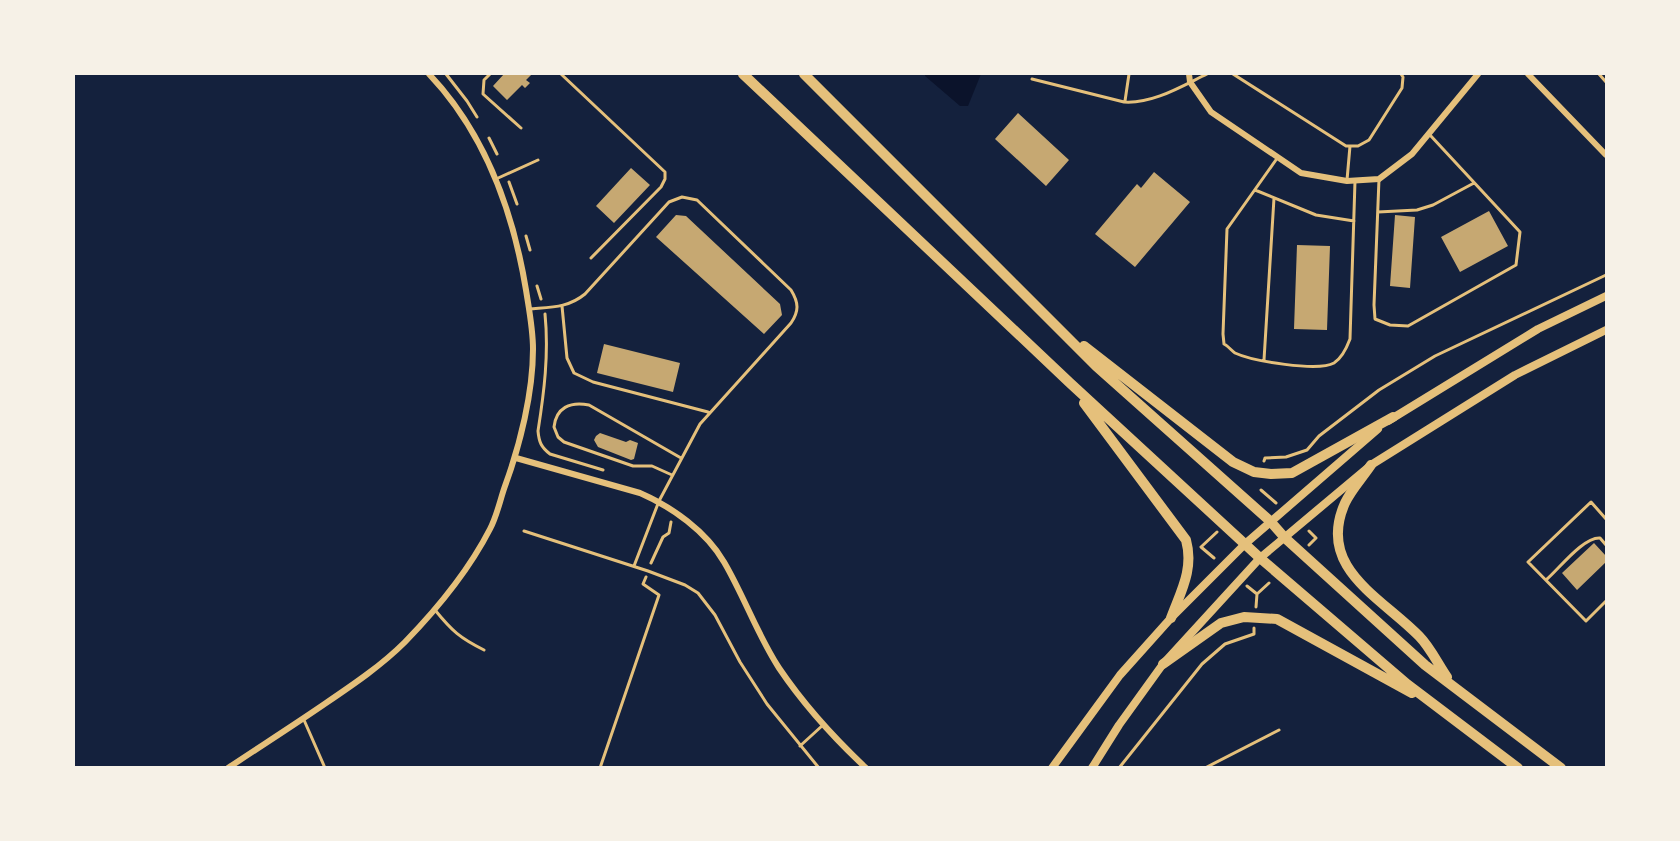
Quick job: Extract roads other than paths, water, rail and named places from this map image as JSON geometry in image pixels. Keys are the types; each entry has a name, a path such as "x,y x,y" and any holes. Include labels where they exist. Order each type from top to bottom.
{"highway":[{"path":"743,74 1070,383 1260,558 1407,684 1518,768"},
{"path":"804,74 1096,366 1270,521 1285,538 1425,665 1561,768"},
{"path":"1056,326 1233,462 1254,472 1292,473 1393,417"},
{"path":"1070,383 1186,540 1190,556 1187,575 1171,618"},
{"path":"1371,465 1346,501 1338,521 1339,543 1344,565 1366,591 1420,637 1452,685"},
{"path":"1163,664 1221,623 1244,617 1277,619 1435,705"}],"street":[{"path":"228,767 361,679 404,643 469,564 490,528 516,458 527,402 533,349 520,253 508,207 489,162 463,118 429,74"},
{"path":"1189,74 1190,82 1211,112 1301,173 1347,181 1378,179 1412,154 1478,74"},
{"path":"1528,74 1606,155"},
{"path":"1052,768 1120,675 1171,618 1270,521 1393,417 1538,330 1606,296"},
{"path":"1092,768 1119,725 1163,664 1260,558 1371,465 1515,375 1606,330"},
{"path":"516,458 640,493 659,501 697,531 723,561 779,667 823,725 866,768"}],"lane":[{"path":"490,74 484,80 483,94 521,128"},
{"path":"561,74 664,172 665,179 661,187 591,258"},
{"path":"1124,102 1129,74"},
{"path":"1032,79 1124,102 1137,103 1150,100 1207,74"},
{"path":"1233,74 1346,146 1358,146 1369,140 1402,88 1401,74"},
{"path":"1599,74 1606,82"},
{"path":"1378,179 1374,305 1376,319 1390,326 1408,326 1516,265 1521,232 1429,134"},
{"path":"1347,181 1350,146"},
{"path":"1278,157 1227,229 1223,334 1224,344 1235,353 1285,365 1320,367 1335,363 1345,350 1350,339 1355,181"},
{"path":"496,179 538,160"},
{"path":"1377,212 1417,210 1433,205 1474,183"},
{"path":"1255,190 1316,215 1354,221"},
{"path":"529,309 562,306 575,302 585,294 669,202 682,197 697,200 791,290 798,304 796,316 791,323 708,412 659,501 634,566"},
{"path":"1264,360 1274,198"},
{"path":"562,306 567,358 574,373 593,382 708,412"},
{"path":"672,475 651,466 633,466 564,442 555,433 555,420 562,408 568,405 576,403 589,405 681,458"},
{"path":"1606,519 1591,502 1528,562 1586,621 1606,601"},
{"path":"524,531 634,566 685,585 698,593 708,603 756,687 819,768"},
{"path":"1546,580 1585,543 1594,538 1600,538 1606,545"},
{"path":"434,609 451,630 462,639 484,650"},
{"path":"304,718 325,768"},
{"path":"800,746 823,725"},
{"path":"1205,768 1279,730"},
{"path":"1216,762 1219,768"}],"water":[{"path":"925,74 981,74 968,106 960,106"}]}
